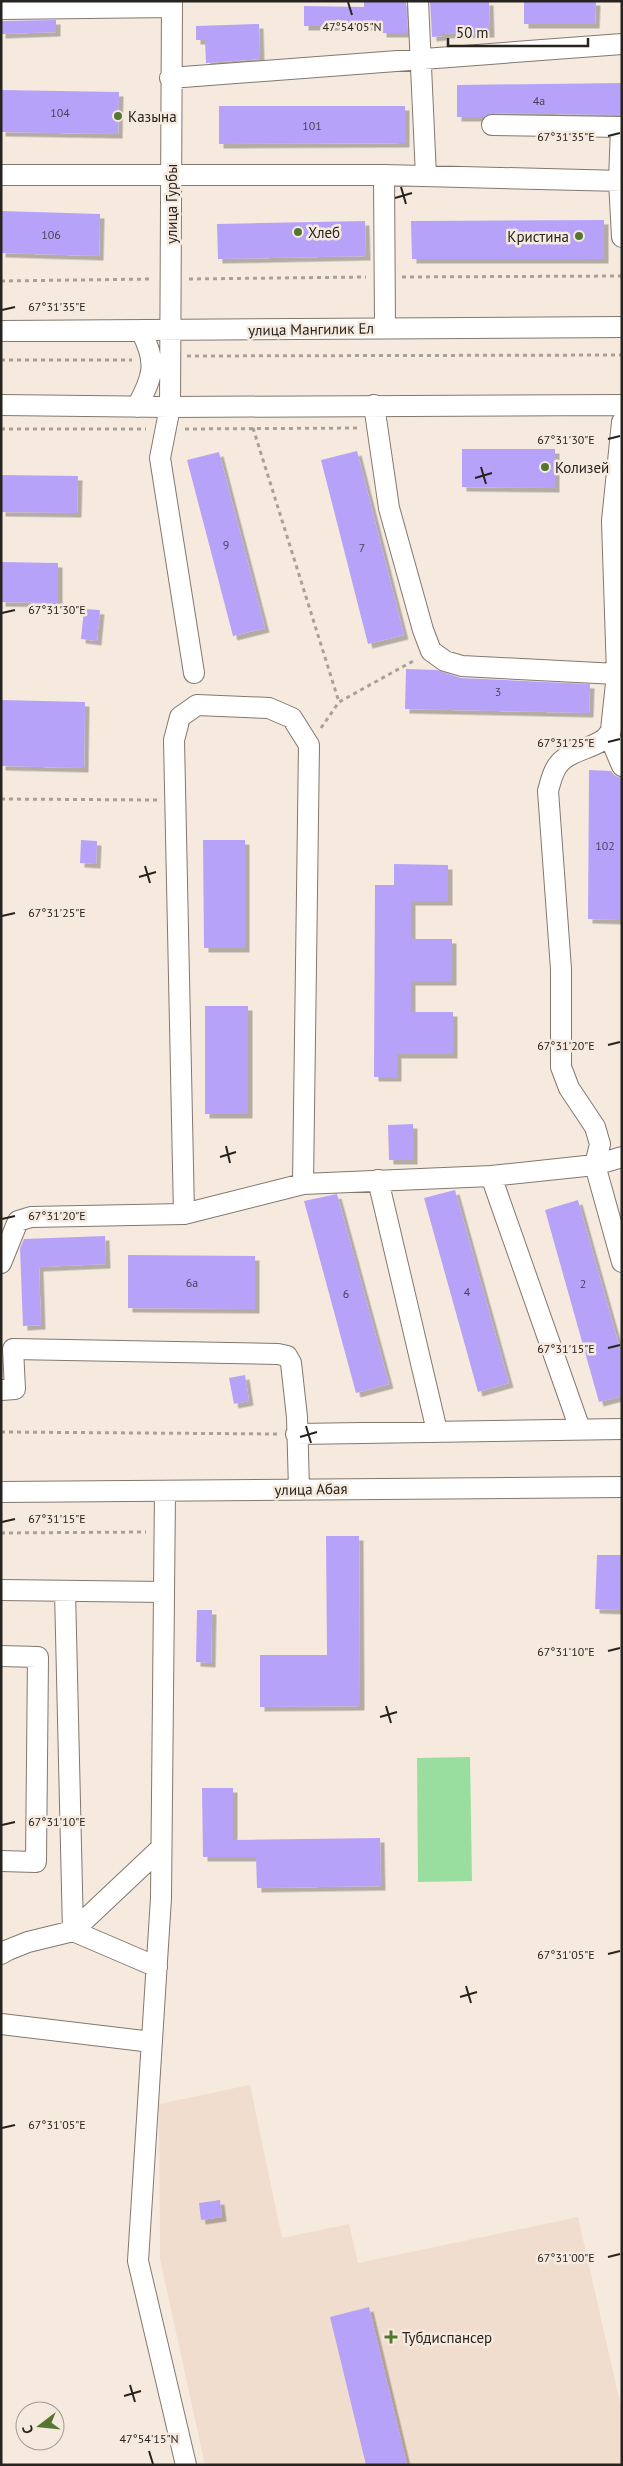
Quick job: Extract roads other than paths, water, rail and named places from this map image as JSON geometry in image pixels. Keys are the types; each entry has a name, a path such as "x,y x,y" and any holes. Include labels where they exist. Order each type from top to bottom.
{"street":[{"path":"418,1 426,176"},
{"path":"1,8 172,4"},
{"name":"улица Гурбы","path":"172,4 170,78 170,331 162,358 170,407 160,458 194,672"},
{"path":"170,78 622,44"},
{"path":"492,125 621,128 622,237"},
{"path":"1,175 384,175 620,181"},
{"path":"384,175 385,327"},
{"name":"улица Мангилик Ел","path":"1,331 170,331 385,327 622,327"},
{"path":"137,407 152,374 162,358 141,331"},
{"path":"1,405 137,407 622,405"},
{"path":"374,405 388,508 422,630 431,651 445,661 462,666 617,674"},
{"path":"622,422 617,521 617,674 608,735 622,766"},
{"path":"184,1214 174,740 180,717 197,705 269,708 292,718 309,745 303,1184"},
{"path":"608,735 563,759 552,775 548,791 560,969 561,1067 569,1088 595,1127 600,1144 595,1165 622,1262"},
{"path":"1,1263 18,1221 32,1217 184,1214 303,1184 491,1176 595,1165 622,1157"},
{"path":"491,1176 580,1429"},
{"path":"378,1180 437,1430"},
{"path":"1,1390 15,1389 7,1349 278,1354 288,1356 291,1363 297,1417 299,1489"},
{"path":"296,1434 437,1430 622,1429"},
{"name":"улица Абая","path":"1,1492 622,1487"},
{"path":"165,1491 161,1848 157,1967 138,2261 186,2465"},
{"path":"1,1590 164,1592"},
{"path":"65,1591 73,1931"},
{"path":"1,1656 38,1657 36,1862 1,1862"},
{"path":"1,1954 28,1942 73,1931 161,1848"},
{"path":"73,1931 157,1967"},
{"path":"1,2024 152,2042"}],"place":[{"name":"Казына","path":"118,116"},
{"name":"Хлеб","path":"298,232"},
{"name":"Кристина","path":"579,236"},
{"name":"Колизей","path":"545,467"},
{"name":"Тубдиспансер","path":"391,2337"}]}
